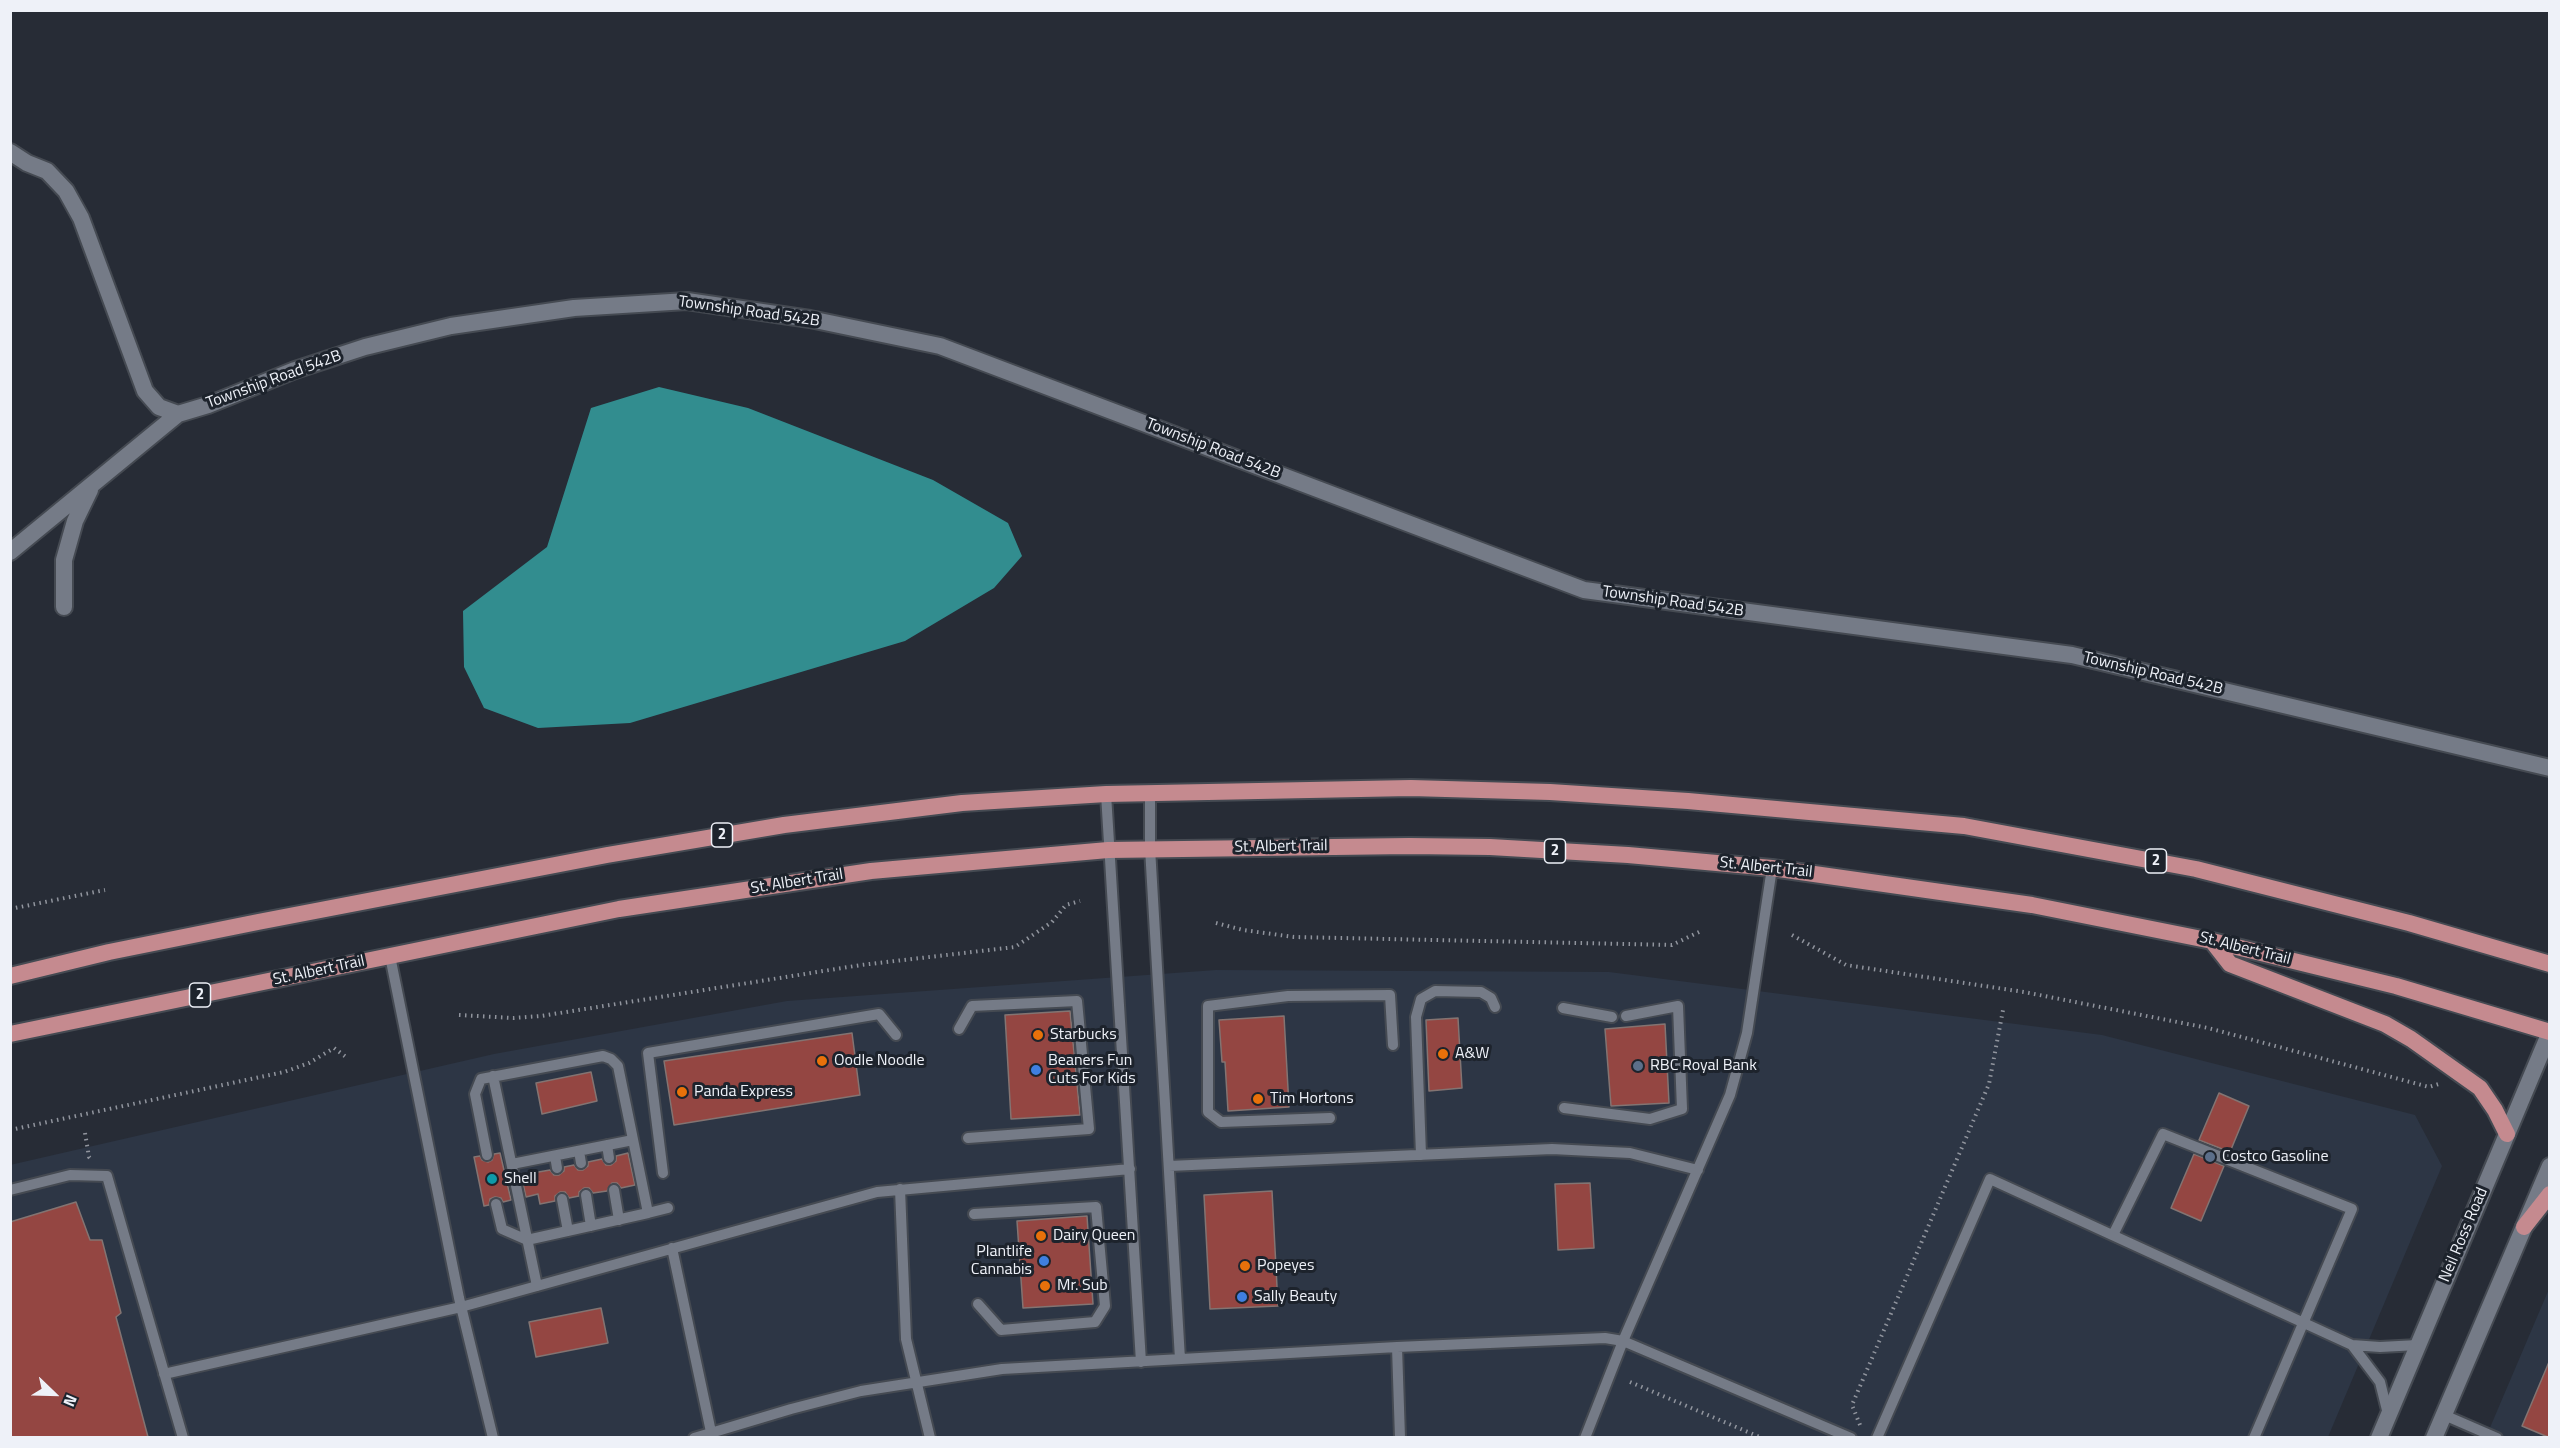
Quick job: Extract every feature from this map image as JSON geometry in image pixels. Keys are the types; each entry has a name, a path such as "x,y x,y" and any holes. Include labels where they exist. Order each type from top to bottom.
{"main road":[{"name":"2","path":"10,976 109,952 258,922 772,826 962,803 1106,794 1411,788 1550,792 1765,806 1964,826 2196,868 2409,923 2550,964"},
{"name":"St. Albert Trail","path":"10,1034 620,909 871,871 1150,848 1490,847 1773,867 2022,903 2212,941 2397,986 2550,1032"},
{"path":"2212,941 2230,964 2385,1024 2420,1045 2480,1088 2495,1110 2506,1134"},
{"path":"2524,1227 2550,1194"}],"street":[{"path":"10,152 19,163 47,171 66,191 81,218 145,391 159,407 178,414"},
{"name":"Township Road 542B","path":"10,552 178,414 315,363 364,347 451,326 574,308 687,301 810,319 940,346 1584,590 2072,655 2550,768"},
{"path":"64,607 64,560 75,521 93,483"},
{"name":"Neil Ross Road","path":"2379,1437 2550,1032"},
{"path":"2434,1437 2550,1166"}],"lane":[{"path":"1150,793 1150,848 1180,1359"},
{"path":"1106,794 1141,1362"},
{"path":"1584,1437 1623,1341 1730,1095 1747,1033 1773,867"},
{"path":"390,956 461,1307 493,1437"},
{"path":"1421,1155 1416,1017 1421,999 1435,991 1481,992 1491,998 1495,1007"},
{"path":"1330,1118 1221,1122 1208,1112 1208,1006 1288,996 1390,995 1393,1045"},
{"path":"959,1029 972,1006 1077,1001 1089,1129 968,1138"},
{"path":"1564,1108 1650,1119 1682,1109 1678,1006 1626,1016"},
{"path":"1563,1008 1612,1017"},
{"path":"663,1173 648,1053 879,1014 896,1035"},
{"path":"487,1155 475,1094 481,1079 603,1056 611,1059 618,1066 648,1213"},
{"path":"493,1076 537,1286"},
{"path":"2113,1235 2163,1134 2352,1209 2253,1437"},
{"path":"512,1164 633,1140"},
{"path":"607,1145 609,1158"},
{"path":"1169,1166 1552,1149 1619,1153 1698,1170"},
{"path":"579,1151 581,1163"},
{"path":"555,1155 557,1168"},
{"path":"164,1374 461,1307 877,1191 1130,1169"},
{"path":"10,1190 70,1175 106,1176 183,1437"},
{"path":"1877,1437 1990,1179 2352,1345 2380,1347 2418,1345"},
{"path":"900,1189 906,1339 925,1409 930,1437"},
{"path":"614,1190 619,1220"},
{"path":"586,1195 591,1226"},
{"path":"562,1199 568,1231"},
{"path":"496,1204 502,1229 526,1240 668,1208"},
{"path":"974,1214 1096,1207 1104,1306 1095,1322 1001,1330 978,1304"},
{"path":"672,1248 711,1432"},
{"path":"694,1437 811,1404 916,1381 1002,1369 1578,1338 1623,1341 1851,1437"},
{"path":"2352,1345 2380,1382 2388,1414"},
{"path":"1397,1347 1400,1437"},
{"path":"2444,1415 2497,1437"}],"path":[{"path":"10,909 105,890"},
{"path":"459,1015 513,1018 552,1015 861,965 1015,947 1052,922 1066,905 1080,901"},
{"path":"1216,922 1243,930 1294,937 1672,945 1701,931"},
{"path":"1792,935 1846,964 2024,992 2208,1029 2429,1087 2445,1082"},
{"path":"1861,1427 1852,1405 1989,1084 2003,1010"},
{"path":"10,1130 284,1072 309,1063 333,1048 346,1057"},
{"path":"85,1133 89,1157 106,1176"},
{"path":"1630,1382 1762,1437"}],"shaded area":[{"path":"659,387 748,408 933,480 1008,523 1022,556 994,588 905,641 630,723 538,728 484,708 464,667 463,611 547,547 591,408"},
{"path":"1216,970 1609,972 2102,1035 2415,1115 2442,1166 2328,1437 11,1438 10,1165 494,1054 787,1001"},
{"path":"2549,1289 2549,1437 2486,1437"}],"building":[{"path":"1070,1011 1080,1115 1011,1119 1005,1015"},
{"path":"1284,1016 1289,1107 1228,1111 1225,1062 1222,1062 1219,1020"},
{"name":"A&W","path":"1458,1018 1462,1088 1429,1091 1426,1020"},
{"name":"RBC Royal Bank","path":"1665,1024 1669,1103 1611,1106 1605,1029"},
{"path":"852,1033 860,1095 674,1125 664,1061"},
{"path":"591,1072 597,1101 542,1114 536,1083"},
{"path":"2219,1093 2249,1106 2230,1152 2199,1140"},
{"name":"Shell","path":"500,1153 511,1200 503,1202 501,1198 495,1197 490,1199 489,1205 484,1206 474,1157 480,1156 482,1160 488,1162 492,1160 494,1154"},
{"name":"Shell","path":"628,1153 635,1185 621,1188 617,1183 612,1183 607,1191 593,1193 589,1188 584,1188 579,1192 579,1196 569,1198 565,1192 560,1192 555,1196 555,1201 540,1204 538,1194 526,1197 521,1175 550,1170 554,1175 559,1175 564,1171 564,1167 574,1165 578,1170 583,1170 588,1166 588,1162 602,1159 606,1165 611,1165 616,1161 616,1156"},
{"path":"2194,1154 2224,1166 2201,1221 2171,1208"},
{"path":"1590,1183 1594,1248 1558,1250 1555,1184"},
{"path":"1272,1191 1278,1306 1210,1309 1204,1195"},
{"path":"76,1202 90,1240 102,1240 121,1313 116,1317 148,1437 10,1437 10,1222"},
{"path":"1087,1216 1093,1304 1023,1308 1017,1221"},
{"path":"601,1308 608,1343 536,1357 529,1322"},
{"path":"2549,1362 2550,1437 2548,1437 2522,1426"}],"place":[{"name":"Starbucks","path":"1038,1035"},
{"name":"A&W","path":"1443,1054"},
{"name":"Oodle Noodle","path":"822,1061"},
{"name":"RBC Royal Bank","path":"1638,1066"},
{"name":"Beaners Fun Cuts For Kids","path":"1036,1070"},
{"name":"Panda Express","path":"682,1092"},
{"name":"Tim Hortons","path":"1258,1099"},
{"name":"Costco Gasoline","path":"2210,1157"},
{"name":"Shell","path":"492,1179"},
{"name":"Dairy Queen","path":"1041,1236"},
{"name":"Plantlife Cannabis","path":"1044,1261"},
{"name":"Popeyes","path":"1245,1266"},
{"name":"Mr. Sub","path":"1045,1286"},
{"name":"Sally Beauty","path":"1242,1297"}]}
